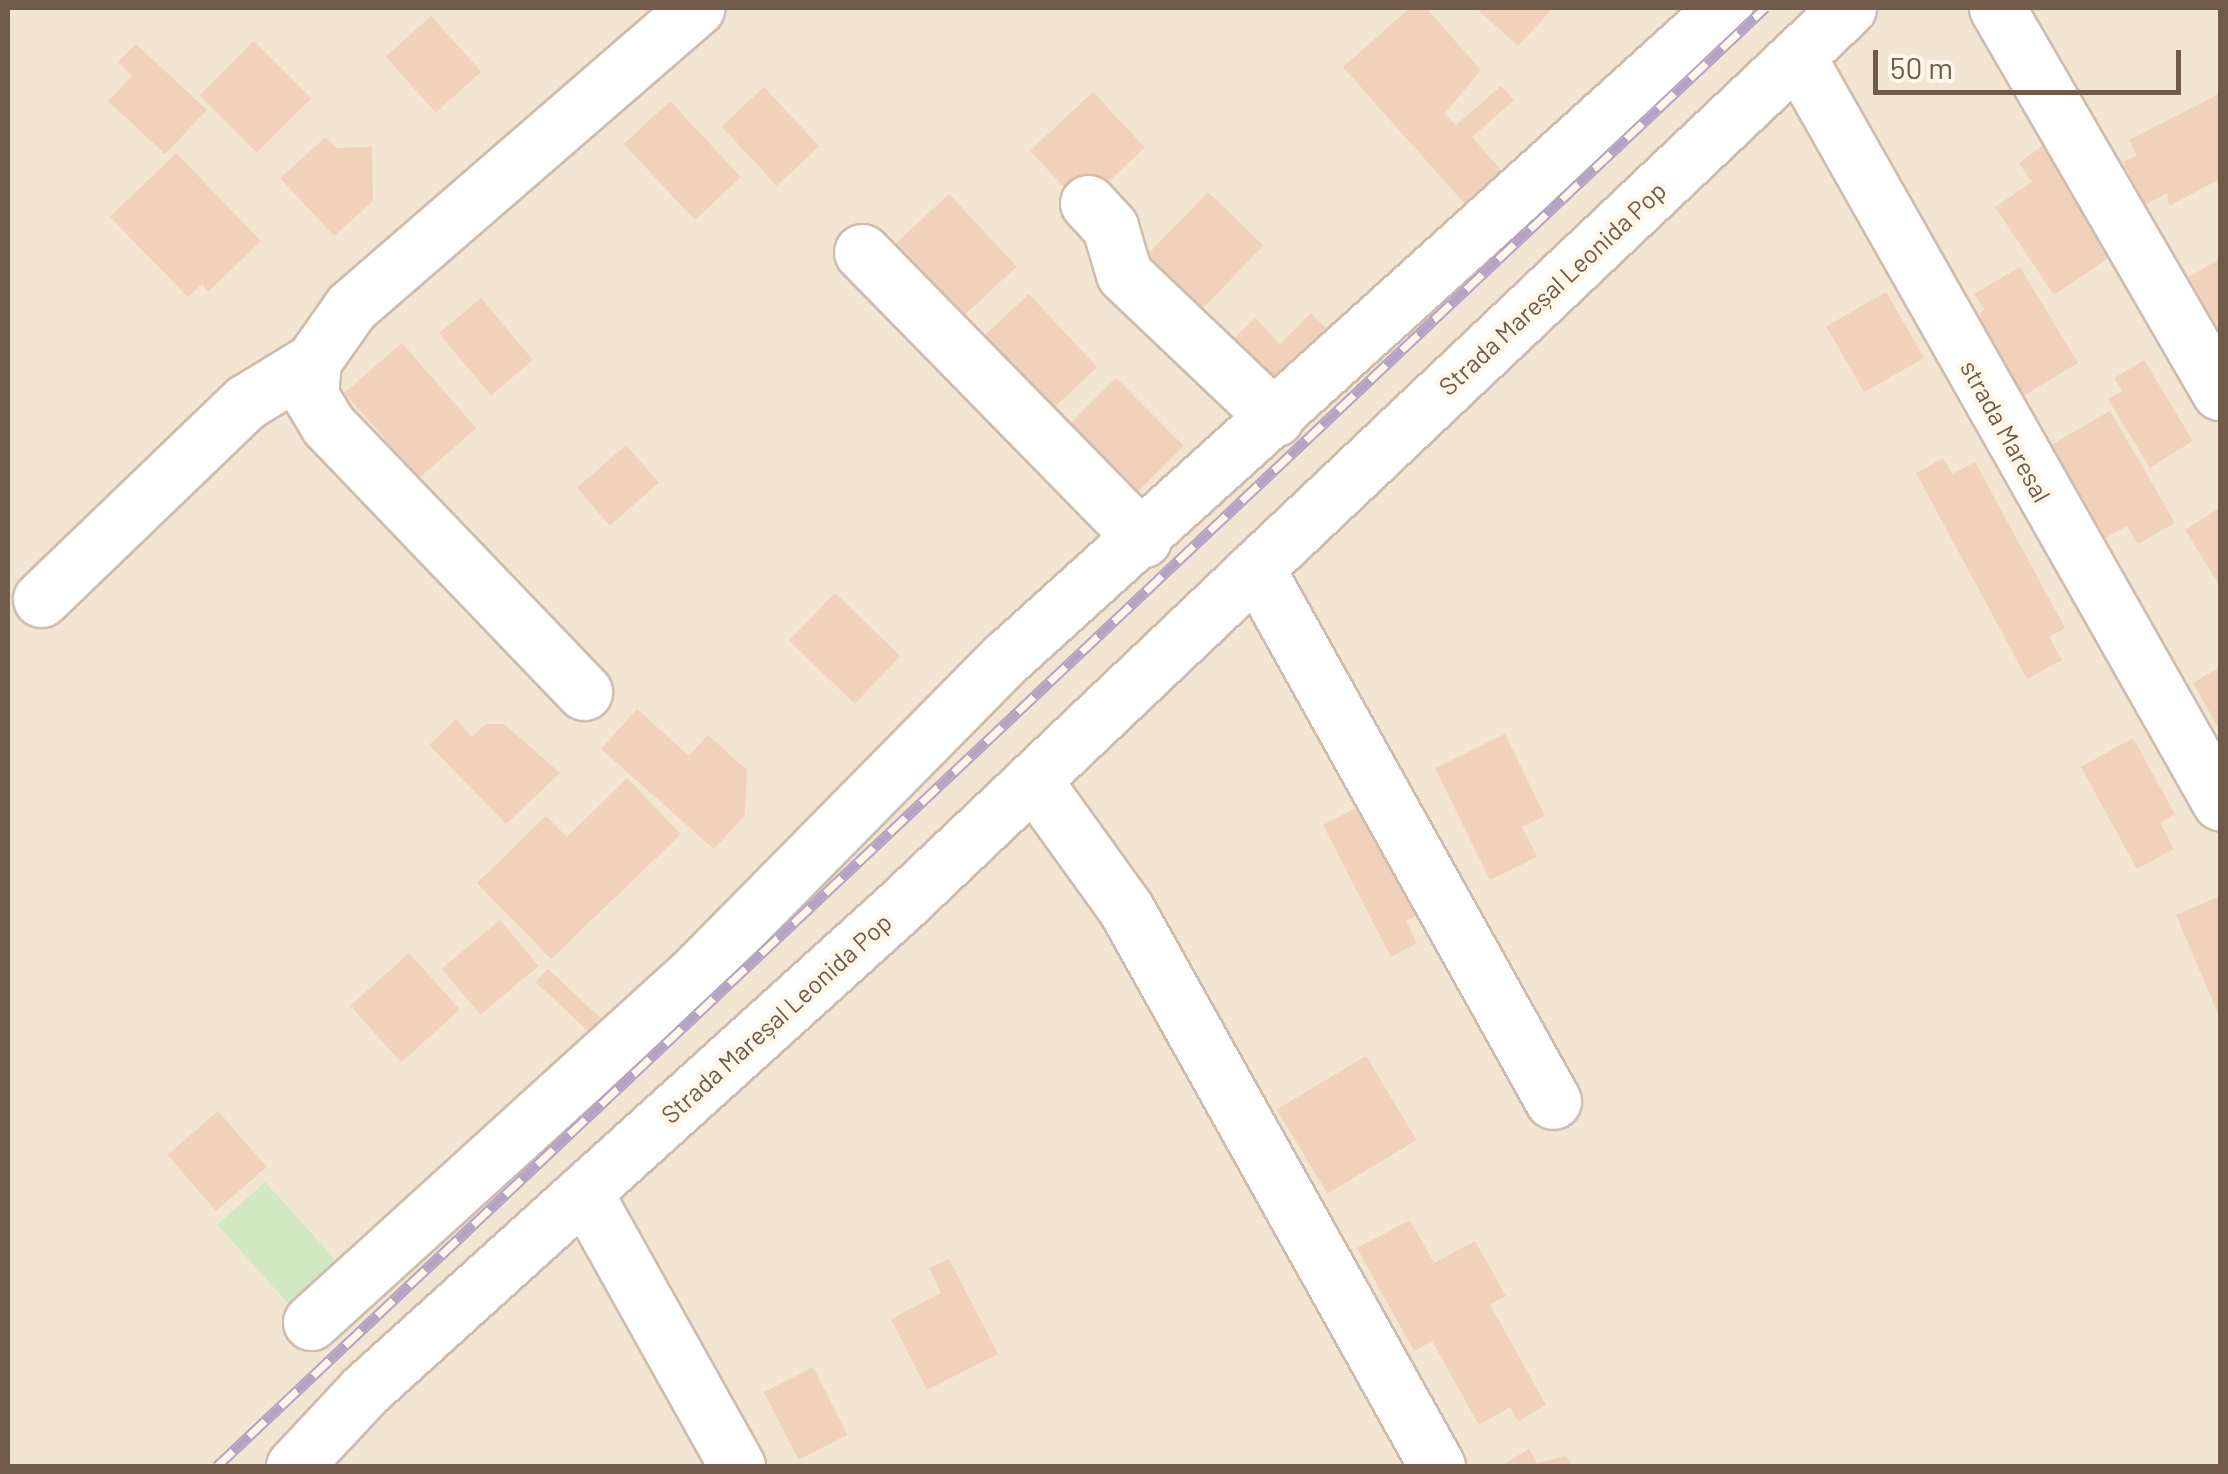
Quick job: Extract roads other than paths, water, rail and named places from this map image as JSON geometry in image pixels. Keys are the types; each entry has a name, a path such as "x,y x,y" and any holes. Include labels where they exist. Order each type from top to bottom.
{"street":[{"path":"584,692 328,425 310,395 314,361 327,333 351,308 696,8"},
{"path":"310,1322 696,972 1006,658 1143,539 1724,8"},
{"name":"Strada Mareșal Leonida Pop","path":"294,1466 365,1390 1033,780 1848,8"},
{"path":"1997,8 2220,392"},
{"name":"strada Maresal","path":"1796,56 2220,802"},
{"path":"1088,203 1110,228 1124,274 1274,418"},
{"path":"862,252 1143,539"},
{"path":"41,599 246,402 314,361"},
{"path":"1256,568 1552,1101"},
{"path":"1033,780 1126,909 1436,1466"},
{"path":"584,1192 737,1466"}],"railway":[{"path":"217,1466 1765,8"}]}
